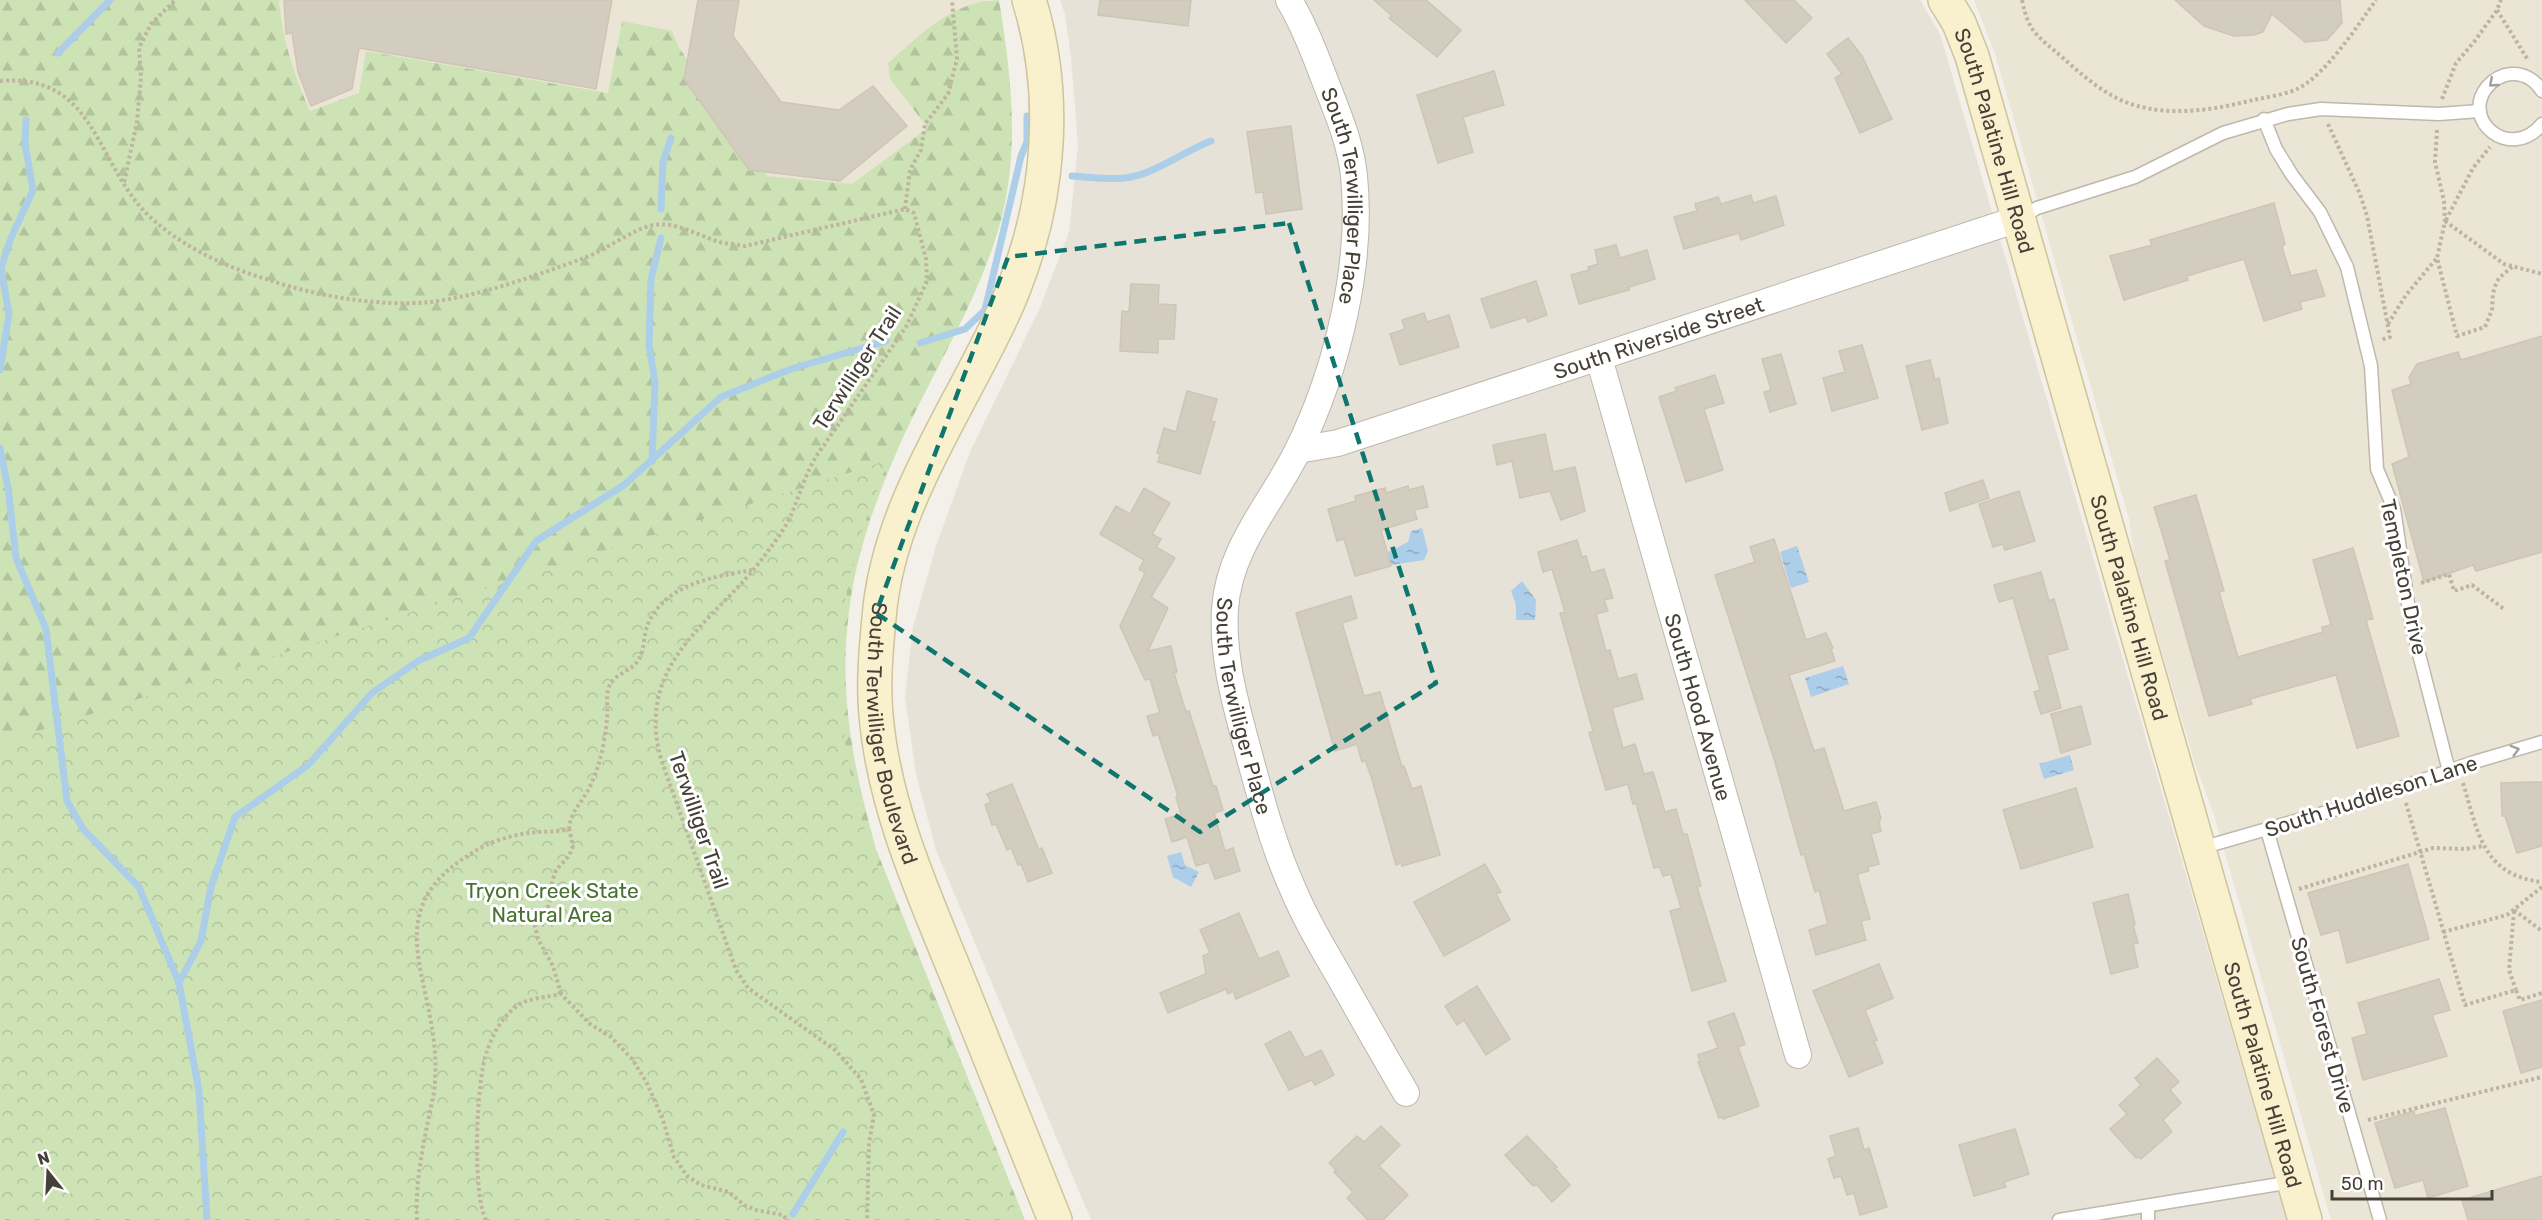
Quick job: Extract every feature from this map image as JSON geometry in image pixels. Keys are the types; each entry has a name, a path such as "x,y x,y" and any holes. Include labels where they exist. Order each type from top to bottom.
{"main road":[{"name":"South Terwilliger Boulevard","path":"1029,0 1040,47 1045,84 1045,161 1039,201 1015,285 980,360 931,450 899,526 879,614 876,715 888,786 909,855 1055,1220"},
{"name":"South Palatine Hill Road","path":"1948,1 1972,56 2305,1220"}],"street":[{"name":"South Terwilliger Place","path":"1288,0 1310,40 1340,119 1354,173 1352,268 1340,326 1318,398 1298,450 1233,564 1224,628 1235,703 1272,837 1293,890 1318,941 1406,1093"},
{"name":"South Riverside Street","path":"1298,450 1338,443 2018,219"},
{"name":"South Hood Avenue","path":"1599,358 1798,1055"}],"lane":[{"path":"2542,91 2538,85 2526,77 2510,74 2500,76 2484,90 2480,111 2488,129 2497,136 2517,140 2527,138 2542,124"},
{"path":"2018,219 2037,208 2135,177 2223,133 2264,120 2320,109 2439,114 2480,111"},
{"name":"Templeton Drive","path":"2264,120 2276,149 2320,212 2347,267 2366,344 2373,385 2377,469 2394,508 2411,622 2454,769"},
{"name":"South Huddleson Lane","path":"2200,849 2402,788 2454,769 2542,742"},
{"name":"South Forest Drive","path":"2267,830 2380,1220"},
{"path":"2059,1220 2294,1182"},
{"path":"2148,1206 2148,1220"}],"path":[{"path":"123,183 137,122 141,77 139,48 151,24 175,0"},
{"path":"0,81 36,83 61,93 82,112 123,183 144,210 169,234 210,257 265,279 323,294 407,303 432,302 491,288 586,258 652,225 674,225 724,243 745,246 905,209 910,170 921,150 925,124 948,94 957,59 952,0"},
{"path":"2022,0 2030,28 2077,71 2130,104 2167,111 2218,109 2298,89 2313,77 2344,44 2376,0"},
{"path":"2501,0 2497,10 2456,63 2442,98 2439,114 2435,162 2444,201 2445,221 2437,258 2457,336 2486,327 2492,310 2496,284 2499,278 2512,267"},
{"path":"2497,10 2531,64 2526,77"},
{"path":"2320,109 2361,194 2367,216 2390,337 2366,344"},
{"path":"2445,221 2473,168 2497,136"},
{"name":"Terwilliger Trail","path":"867,1220 869,1143 874,1115 861,1079 835,1050 748,988 735,970 656,744 655,713 661,683 675,655 770,550 791,516 808,470 906,327 927,281 926,259 914,213 905,209"},
{"path":"2445,221 2512,267 2542,274"},
{"path":"2387,325 2406,295 2437,258"},
{"path":"753,570 702,579 678,591 659,608 648,624 641,658 630,671 620,674 612,681 608,691 608,718 599,762 587,792 571,813 569,828 573,846 569,856 556,870 547,910 535,926 538,939 553,966 561,994 590,1024 610,1038 632,1059 663,1120 674,1157 687,1176 701,1185 729,1192 744,1205 756,1210 783,1215 787,1220"},
{"path":"2406,587 2449,574 2454,591 2472,585 2504,609"},
{"path":"2454,769 2483,846 2496,865 2527,881 2542,882"},
{"path":"2402,788 2465,1005 2517,990"},
{"path":"417,1220 416,1203 435,1081 431,1015 416,940 417,918 425,896 453,865 488,844 526,833 560,832 569,828"},
{"path":"2285,893 2420,851 2439,847 2465,849 2483,846"},
{"path":"2443,932 2507,915 2542,887"},
{"path":"2514,910 2542,931"},
{"path":"2514,910 2509,970 2520,1000 2542,993"},
{"path":"486,1220 481,1211 478,1186 478,1144 481,1079 486,1053 498,1026 518,1004 561,994"},
{"path":"2378,1117 2542,1077"}],"highlighted area":[{"path":"1289,223 1436,683 1200,832 876,613 1008,257"}],"shaded area":[{"path":"243,0 986,0 998,209 282,132"},
{"path":"1060,0 1920,0 1940,34 2287,1220 1091,1220 936,850 916,774 905,697 913,627 936,546 970,452 1039,310 1069,232 1078,145 1071,58 1065,14"},
{"path":"1974,0 2542,0 2542,1220 2331,1220 2214,815 2196,767 2135,561 2129,519 1995,54"}],"green space":[{"path":"0,0 279,0 290,57 310,111 359,93 366,51 608,93 622,21 672,31 678,46 767,176 852,184 928,128 890,79 888,63 925,31 952,13 967,6 999,0 1012,110 1010,166 1001,220 980,281 908,426 873,512 852,592 845,673 855,761 876,849 1025,1220 0,1220"},
{"name":"Tryon Creek State Natural Area","path":"889,460 861,533 846,598 841,638 840,676 847,753 854,791 877,867 1020,1220 0,1220 0,743"}],"water":[{"path":"1422,528 1428,551 1424,560 1391,565 1388,552 1408,542 1411,531"},
{"path":"1797,546 1809,582 1791,588 1780,552"},
{"path":"1522,581 1536,600 1535,620 1516,620 1516,605 1511,591"},
{"path":"1843,666 1849,684 1811,697 1805,678"},
{"path":"2070,755 2074,770 2044,779 2039,764"},
{"path":"1181,852 1185,865 1199,872 1191,887 1173,877 1167,856"}],"building":[{"path":"284,0 612,0 596,89 359,48 352,89 311,106 298,72 292,33 286,34"},
{"path":"698,0 739,0 733,36 781,102 839,110 873,86 907,126 840,181 749,170 684,79"},
{"path":"1100,0 1191,0 1188,26 1098,15"},
{"path":"1374,0 1426,0 1461,30 1437,57 1389,18 1392,16"},
{"path":"1745,0 1794,0 1812,18 1786,43"},
{"path":"2175,0 2340,0 2342,23 2327,40 2305,42 2272,14 2263,32 2234,36 2204,26"},
{"path":"1848,38 1862,56 1892,119 1860,133 1835,78 1842,74 1827,54"},
{"path":"1494,71 1504,105 1463,117 1473,152 1438,163 1417,95"},
{"path":"1291,126 1302,209 1266,214 1263,192 1256,193 1247,132"},
{"path":"1751,195 1753,203 1776,196 1784,225 1741,240 1739,233 1684,249 1674,217 1697,211 1695,204 1718,197 1721,204"},
{"path":"2274,203 2285,244 2282,247 2291,276 2316,270 2325,296 2300,302 2302,309 2264,321 2244,259 2187,276 2188,280 2124,300 2110,256 2152,245 2150,240"},
{"path":"1616,245 1620,258 1647,250 1655,279 1629,287 1629,290 1579,304 1571,275 1589,270 1588,267 1598,264 1595,250"},
{"path":"1536,281 1547,315 1528,322 1526,317 1491,328 1481,299"},
{"path":"1131,284 1159,285 1158,304 1176,305 1174,339 1158,339 1158,353 1120,351 1122,311 1129,312"},
{"path":"1424,313 1427,322 1449,315 1459,347 1400,365 1390,334 1405,329 1402,320"},
{"path":"2542,336 2542,552 2476,571 2473,565 2424,582 2392,464 2409,457 2392,390 2411,384 2409,377 2417,364 2458,352 2461,360"},
{"path":"1862,345 1878,398 1832,411 1823,378 1845,372 1839,351"},
{"path":"1781,354 1796,404 1770,412 1764,392 1771,390 1762,359"},
{"path":"1930,360 1935,380 1939,378 1948,423 1922,430 1906,366"},
{"path":"1715,375 1724,403 1704,409 1723,470 1686,482 1659,397 1677,391 1675,388"},
{"path":"1187,391 1217,399 1211,421 1215,422 1200,474 1158,462 1160,454 1157,453 1164,428 1176,432"},
{"path":"1545,434 1553,472 1575,467 1585,511 1561,520 1550,491 1520,498 1512,461 1497,465 1493,445"},
{"path":"1983,480 1989,498 1950,511 1945,493"},
{"path":"1408,486 1409,490 1423,486 1428,507 1414,510 1417,519 1381,530 1391,566 1355,576 1344,539 1337,541 1328,509 1356,501 1355,496 1385,488 1386,493"},
{"path":"1144,488 1170,503 1152,534 1161,539 1156,547 1175,558 1151,597 1168,608 1148,651 1171,646 1177,672 1174,673 1186,712 1189,711 1223,810 1214,813 1225,851 1233,848 1240,871 1215,879 1209,862 1196,866 1187,837 1172,842 1165,819 1181,814 1176,797 1178,796 1158,734 1153,736 1147,716 1160,713 1150,679 1145,680 1120,626 1145,573 1139,569 1144,560 1100,534 1116,506 1130,514"},
{"path":"2019,491 2035,541 2005,550 2003,544 1993,547 1979,504"},
{"path":"2196,495 2224,591 2219,592 2238,657 2323,632 2322,627 2331,625 2313,560 2353,548 2373,619 2366,620 2399,736 2357,748 2336,675 2250,699 2252,704 2209,716 2165,561 2170,560 2154,507"},
{"path":"1774,539 1806,640 1826,633 1833,648 1831,649 1835,661 1789,675 1814,751 1824,748 1844,811 1876,802 1881,818 1879,823 1881,831 1871,834 1879,864 1868,867 1869,871 1857,874 1870,919 1861,921 1866,940 1816,955 1809,930 1828,924 1819,890 1815,892 1804,854 1801,855 1775,762 1715,575 1755,562 1750,547"},
{"path":"1577,540 1582,557 1586,556 1591,573 1604,569 1613,598 1604,600 1608,611 1596,614 1606,651 1610,650 1618,679 1636,674 1643,699 1612,708 1623,748 1635,744 1644,774 1653,772 1665,812 1676,809 1683,834 1687,834 1701,886 1697,887 1726,981 1692,991 1670,911 1681,908 1671,874 1663,876 1660,867 1654,868 1636,803 1633,804 1628,784 1606,790 1589,733 1593,731 1560,613 1565,612 1552,569 1543,572 1538,552"},
{"path":"2041,572 2049,601 2054,599 2068,649 2047,655 2061,708 2041,714 2034,692 2040,690 2013,598 1999,602 1994,585"},
{"path":"1351,596 1357,618 1342,623 1364,696 1380,692 1402,767 1404,766 1412,789 1421,786 1440,855 1402,866 1401,863 1396,865 1372,779 1365,760 1362,762 1357,744 1335,751 1296,613"},
{"path":"2081,706 2091,744 2061,753 2051,714"},
{"path":"2542,782 2542,846 2517,853 2505,816 2502,816 2501,783"},
{"path":"1012,784 1039,850 1042,848 1052,873 1028,882 1011,848 1007,850 996,824 992,825 985,805 991,802 987,794"},
{"path":"2076,788 2093,847 2021,869 2003,810"},
{"path":"1485,864 1501,892 1496,894 1510,920 1444,956 1414,902"},
{"path":"2408,864 2429,939 2347,963 2339,930 2321,935 2308,893"},
{"path":"2128,894 2138,943 2133,944 2138,967 2111,974 2093,903"},
{"path":"1239,913 1259,959 1278,951 1289,976 1236,999 1233,991 1228,994 1226,989 1168,1013 1160,993 1206,974 1203,956 1210,953 1200,930"},
{"path":"1879,964 1893,998 1865,1010 1883,1063 1849,1077 1813,991"},
{"path":"2439,979 2450,1010 2432,1015 2447,1056 2363,1080 2352,1038 2367,1034 2358,1003"},
{"path":"1477,986 1510,1039 1486,1055 1464,1020 1457,1025 1445,1006"},
{"path":"2542,1000 2542,1067 2521,1073 2503,1011"},
{"path":"1734,1013 1745,1044 1738,1047 1759,1106 1723,1119 1719,1118 1698,1062 1700,1062 1698,1055 1718,1048 1708,1022"},
{"path":"1290,1031 1305,1058 1321,1050 1334,1075 1315,1085 1312,1080 1289,1090 1265,1044"},
{"path":"2157,1058 2179,1082 2170,1090 2181,1103 2163,1120 2172,1132 2141,1159 2136,1158 2110,1129 2127,1114 2119,1105 2141,1085 2135,1078"},
{"path":"2445,1108 2468,1186 2428,1198 2423,1180 2395,1188 2375,1123 2414,1111 2415,1116"},
{"path":"1381,1126 1400,1145 1379,1166 1408,1195 1383,1220 1368,1220 1347,1198 1353,1192 1334,1172 1336,1170 1329,1163 1357,1136 1364,1142"},
{"path":"1858,1128 1864,1150 1869,1148 1887,1207 1860,1215 1854,1193 1847,1195 1841,1176 1834,1178 1828,1159 1836,1156 1830,1136"},
{"path":"2015,1129 2029,1174 2004,1182 2006,1187 1974,1196 1959,1145"},
{"path":"1527,1136 1557,1167 1555,1168 1570,1185 1552,1202 1537,1185 1533,1186 1505,1155"},
{"path":"2542,1176 2542,1220 2468,1220 2462,1200"}],"waterway":[{"path":"58,53 110,0"},
{"path":"920,343 965,329 985,310 1021,156 1027,142 1027,116"},
{"path":"0,370 9,314 1,268 11,238 33,190 25,144 26,120"},
{"path":"661,209 663,162 671,138"},
{"path":"1072,176 1111,179 1135,176 1157,168 1211,141"},
{"path":"652,461 655,383 649,344 651,279 661,238"},
{"path":"179,983 201,941 211,887 235,817 308,765 372,693 418,661 469,638 536,541 624,485 721,397 791,369 886,341"},
{"path":"0,448 8,488 16,558 46,629 67,801 83,829 139,887 179,983 199,1091 207,1220"},
{"path":"793,1214 843,1132"}]}
